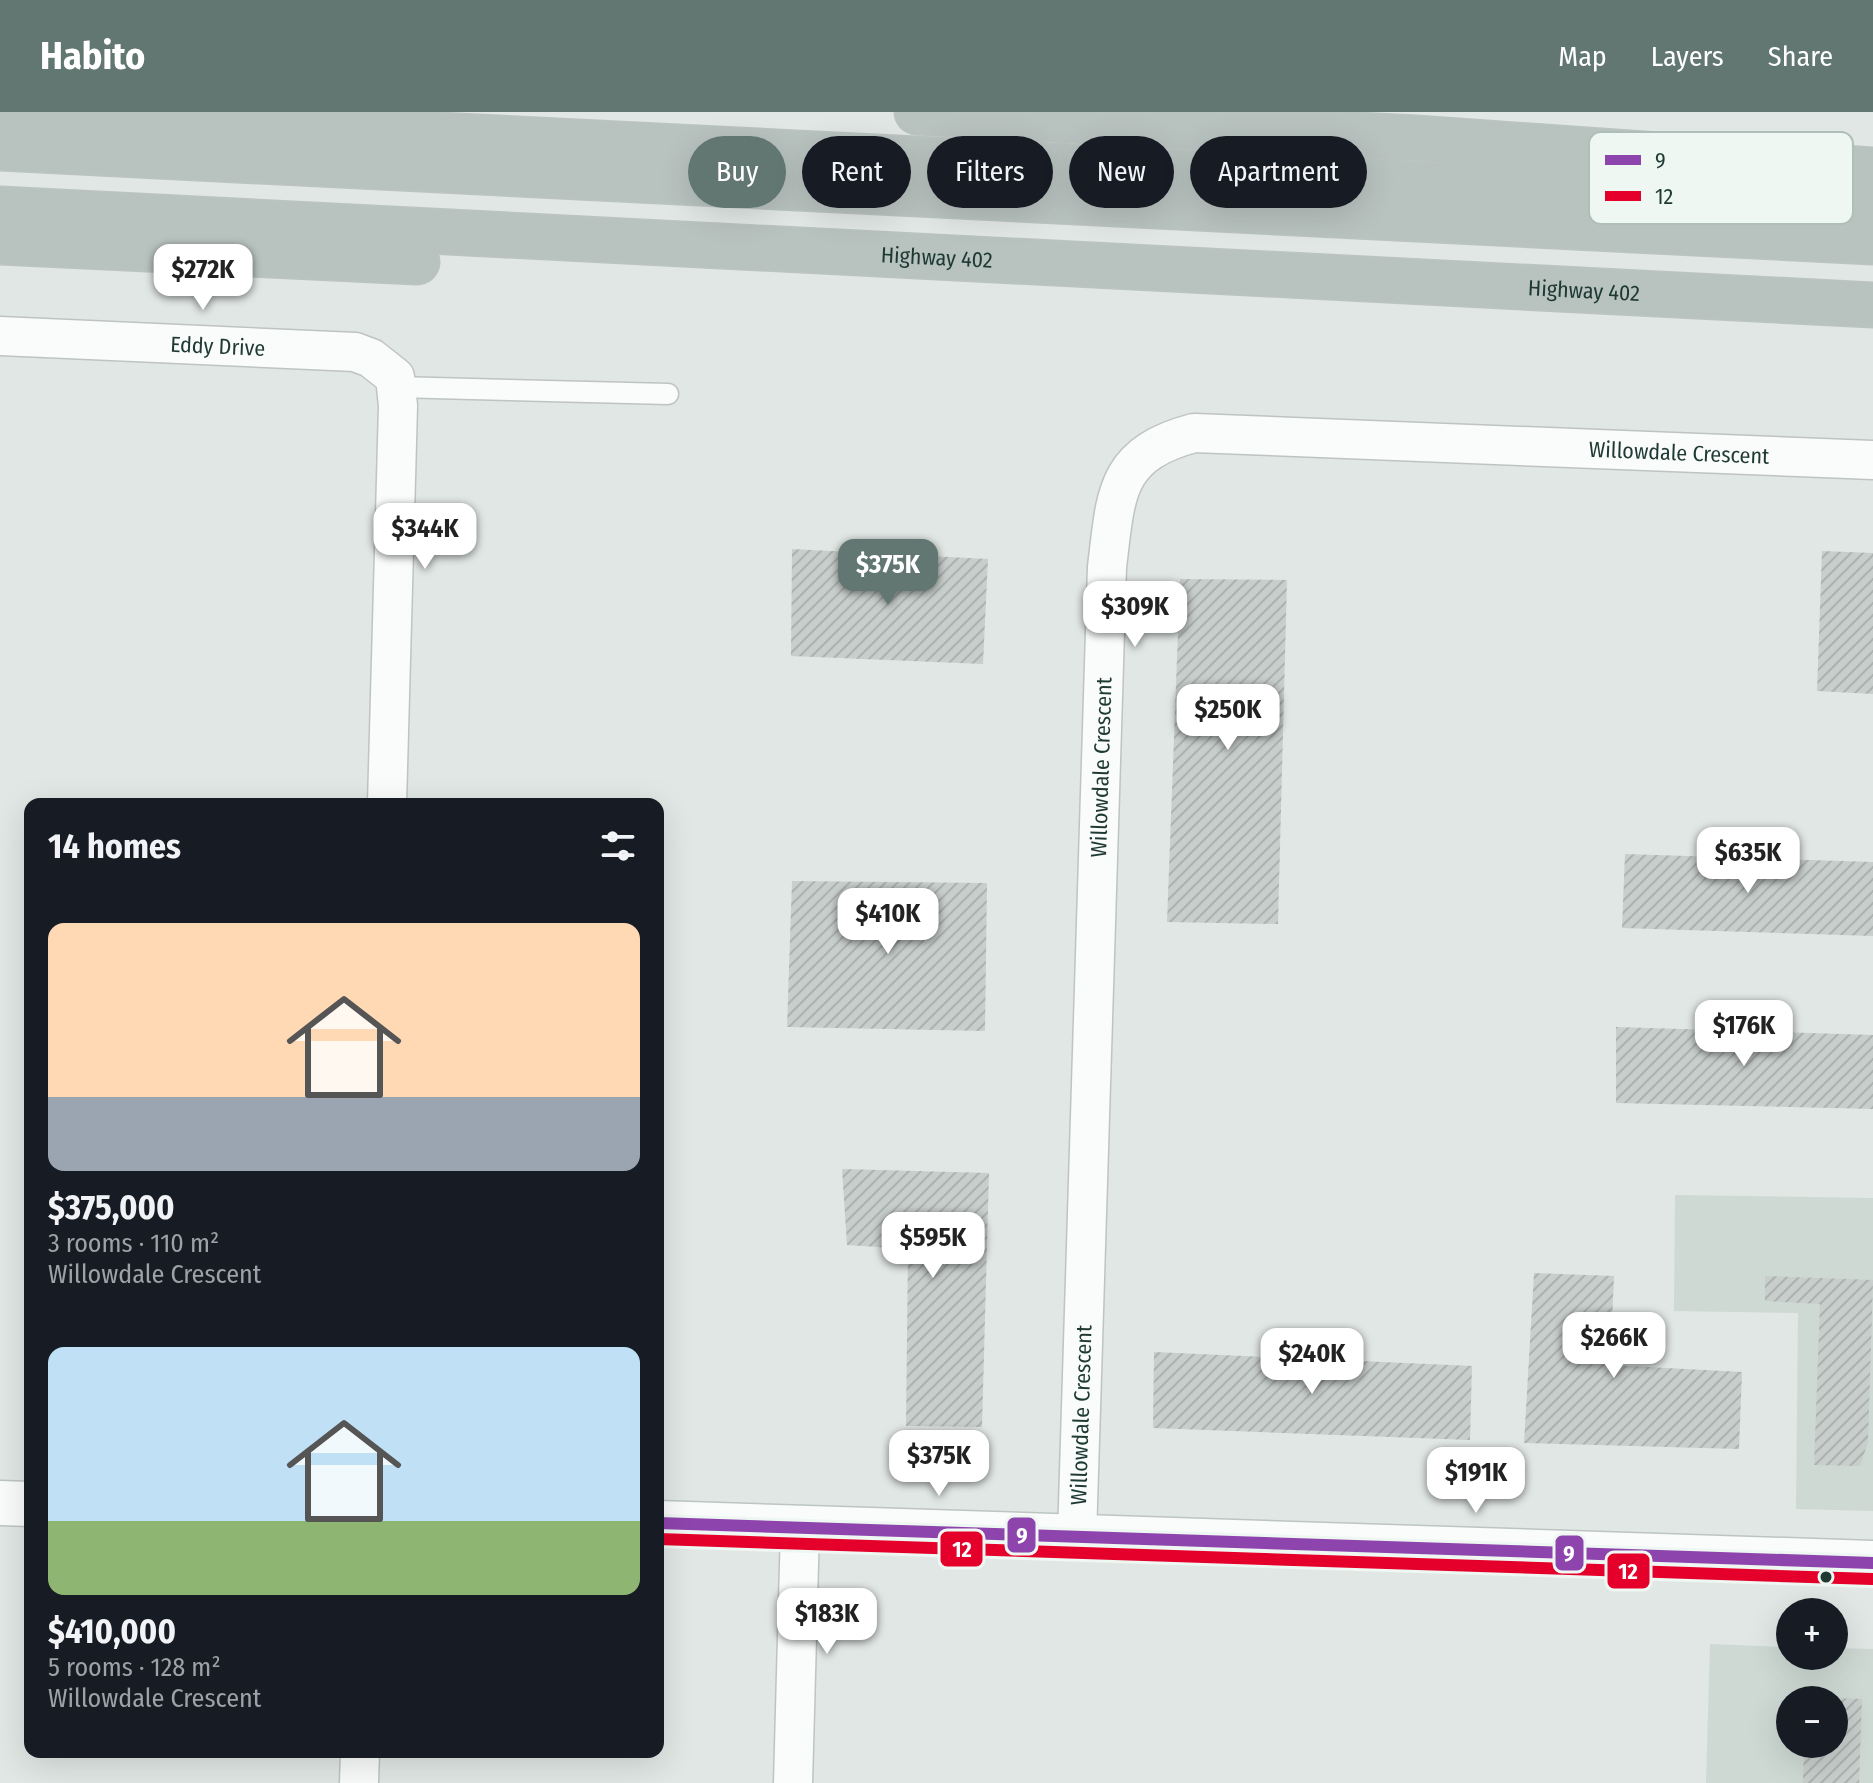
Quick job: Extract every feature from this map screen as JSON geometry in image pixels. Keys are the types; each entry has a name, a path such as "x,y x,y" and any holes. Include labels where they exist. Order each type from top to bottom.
{"highway":[{"path":"917,112 1589,150"},
{"path":"0,113 1589,193"},
{"path":"0,148 1873,242"},
{"path":"1853,169 1873,170"},
{"path":"1853,206 1873,207"},
{"name":"Highway 402","path":"0,209 1097,268 1873,305"},
{"path":"0,242 670,274 1097,268"}],"main road":[{"path":"0,1503 24,1504"},
{"path":"664,1523 1873,1563"}],"street":[{"name":"Eddy Drive","path":"0,336 355,352 390,377"},
{"path":"387,798 390,377"},
{"name":"Willowdale Crescent","path":"1077,1537 1107,567 1120,486 1135,463 1160,442 1194,433 1873,460"},
{"path":"793,1783 800,1528"},
{"path":"359,1783 360,1758"}],"lane":[{"path":"390,377 668,394"}],"shaded area":[{"path":"1675,1195 1873,1198 1873,1511 1796,1509 1798,1313 1674,1311"},
{"path":"1710,1644 1776,1646 1776,1670 1848,1670 1848,1648 1873,1649 1873,1783 1706,1783"}],"building":[{"path":"792,549 988,559 983,664 791,656"},
{"path":"1822,551 1873,553 1873,694 1817,691"},
{"path":"1180,579 1287,580 1278,924 1167,922"},
{"path":"1625,854 1873,862 1873,936 1622,928"},
{"path":"792,881 987,883 985,1031 787,1027"},
{"path":"1616,1027 1873,1035 1873,1109 1616,1103"},
{"path":"842,1169 989,1173 982,1427 906,1426 908,1249 847,1245"},
{"path":"1534,1273 1614,1276 1610,1365 1742,1372 1739,1449 1524,1443"},
{"path":"1765,1276 1873,1280 1868,1442 1860,1466 1814,1465 1820,1304 1765,1301"},
{"path":"1154,1352 1472,1366 1470,1440 1153,1428"},
{"path":"1848,1698 1862,1699 1859,1783 1803,1783 1804,1758 1848,1758"}],"transit line":[{"name":"9","path":"664,1523 1873,1563"},
{"name":"12","path":"664,1539 1872,1579"}]}
